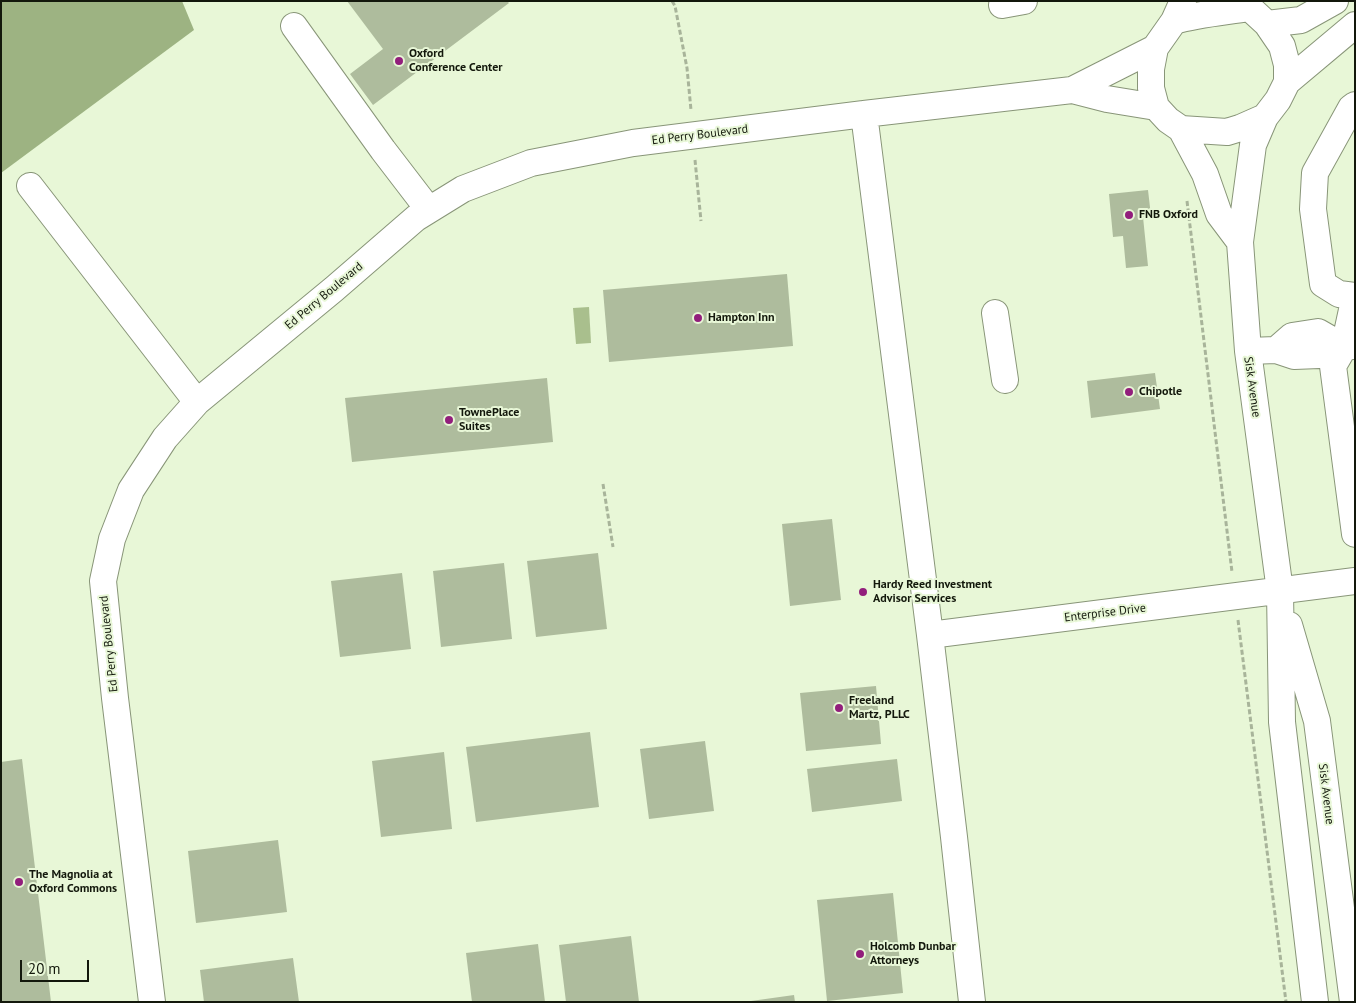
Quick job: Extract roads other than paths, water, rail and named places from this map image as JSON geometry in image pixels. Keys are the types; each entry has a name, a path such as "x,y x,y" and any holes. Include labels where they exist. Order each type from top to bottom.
{"street":[{"path":"1240,242 1218,214 1205,174 1181,129 1168,120 1156,107 1151,88 1151,69 1155,48 1178,11 1192,16 1253,11 1301,20 1335,1"},
{"path":"1253,11 1282,46 1287,65 1287,82"},
{"path":"1287,82 1355,25"},
{"path":"294,26 429,210"},
{"name":"Ed Perry Boulevard","path":"152,1002 117,716 103,581 112,539 131,490 165,438 197,402 334,289 416,218 463,189 531,162 633,143 1072,90 1155,48"},
{"name":"Sisk Avenue","path":"1287,82 1278,100 1265,117 1254,145 1240,242 1248,350 1280,591 1282,722 1315,1002"},
{"name":"Ed Perry Boulevard","path":"1072,90 1107,99 1156,107"},
{"path":"1353,517 1347,402 1333,366 1349,346 1355,296 1339,294 1323,284 1313,209 1315,174 1345,137 1351,108 1355,105"},
{"path":"864,114 930,635 972,1002"},
{"path":"1181,129 1227,132 1265,117"},
{"path":"30,186 197,402"},
{"path":"995,313 1005,380"},
{"path":"1248,350 1276,350 1292,336 1318,332 1349,346"},
{"name":"Enterprise Drive","path":"930,635 1355,581"},
{"name":"Sisk Avenue","path":"1280,591 1316,721 1353,1002"}],"place":[{"name":"Oxford Conference Center","path":"399,61"},
{"name":"FNB Oxford","path":"1129,215"},
{"name":"Hampton Inn","path":"698,318"},
{"name":"Chipotle","path":"1129,392"},
{"name":"TownePlace Suites","path":"449,420"},
{"name":"Hardy Reed Investment Advisor Services","path":"863,592"},
{"name":"Freeland Martz, PLLC","path":"839,708"},
{"name":"The Magnolia at Oxford Commons","path":"19,882"},
{"name":"Holcomb Dunbar Attorneys","path":"860,954"}]}
